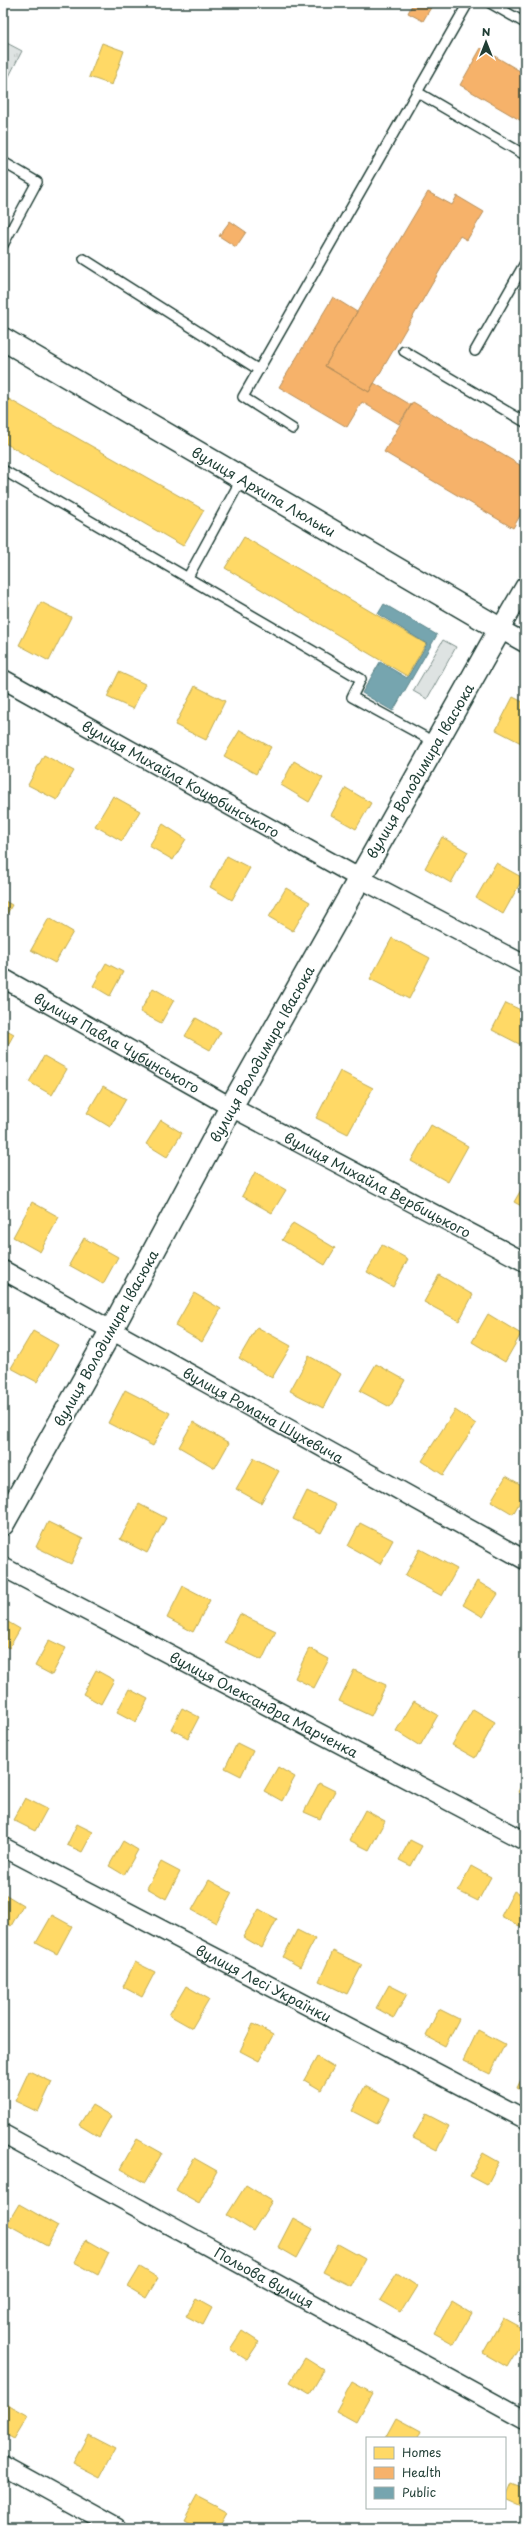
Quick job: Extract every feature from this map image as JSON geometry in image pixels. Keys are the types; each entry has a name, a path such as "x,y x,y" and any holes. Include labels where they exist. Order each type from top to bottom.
{"street":[{"name":"вулиця Архипа Люльки","path":"3,339 500,630 525,643"},
{"name":"вулиця Володимира Івасюка","path":"3,1524 111,1331 231,1107 525,586"},
{"name":"вулиця Михайла Коцюбинського","path":"3,679 359,878 525,965"},
{"name":"вулиця Павла Чубинського","path":"3,978 231,1107"},
{"name":"вулиця Михайла Вербицького","path":"231,1107 525,1262"},
{"name":"вулиця Романа Шухевича","path":"3,1270 525,1560"},
{"name":"вулиця Олександра Марченка","path":"3,1567 525,1841"},
{"name":"вулиця Лесі Українки","path":"3,1847 525,2119"},
{"name":"Польова вулиця","path":"3,2134 525,2420"},
{"path":"3,2465 117,2528"}],"lane":[{"path":"293,428 243,397 468,3"},
{"path":"490,3 525,24"},
{"path":"417,92 525,155"},
{"path":"3,162 37,182 3,245"},
{"path":"84,260 259,370"},
{"path":"475,351 525,263"},
{"path":"404,351 525,422"},
{"path":"3,470 361,679 352,697 436,743"},
{"path":"188,577 242,478"}],"green space":[{"path":"3,41 22,51 3,88"},
{"path":"443,640 456,647 427,699 413,691"}],"building: Homes":[{"path":"102,43 124,51 112,85 89,77"},
{"path":"5,397 204,510 183,546 3,442 3,401"},
{"path":"244,537 426,644 407,676 225,568"},
{"path":"3,599 9,602 3,612"},
{"path":"41,602 71,617 49,661 19,645"},
{"path":"119,672 145,684 133,709 107,697"},
{"path":"195,686 225,701 206,740 175,725"},
{"path":"513,697 525,703 525,745 496,730"},
{"path":"240,730 271,747 256,774 224,756"},
{"path":"44,755 74,771 57,800 28,785"},
{"path":"294,761 323,778 309,802 281,785"},
{"path":"346,788 371,803 356,829 331,815"},
{"path":"113,796 140,811 122,841 95,826"},
{"path":"163,824 186,839 173,860 149,846"},
{"path":"442,837 468,852 451,883 425,868"},
{"path":"227,856 250,868 232,900 210,887"},
{"path":"496,863 523,878 503,914 476,898"},
{"path":"286,888 310,902 293,931 269,917"},
{"path":"3,900 12,905 3,921"},
{"path":"49,918 73,932 55,963 31,950"},
{"path":"392,938 430,958 409,999 370,979"},
{"path":"106,963 123,972 110,996 93,986"},
{"path":"153,988 174,1000 161,1023 140,1012"},
{"path":"506,1003 525,1012 525,1047 492,1030"},
{"path":"196,1018 221,1032 210,1050 185,1036"},
{"path":"3,1028 14,1034 3,1054"},
{"path":"44,1056 67,1069 52,1095 29,1082"},
{"path":"340,1071 373,1088 348,1134 316,1118"},
{"path":"103,1086 126,1099 110,1127 87,1113"},
{"path":"161,1120 182,1133 167,1157 146,1144"},
{"path":"431,1125 468,1146 448,1182 411,1161"},
{"path":"255,1172 286,1190 272,1213 242,1196"},
{"path":"525,1183 525,1208 514,1202"},
{"path":"32,1202 59,1217 40,1252 13,1237"},
{"path":"293,1223 335,1248 325,1265 282,1240"},
{"path":"84,1238 118,1257 103,1284 69,1265"},
{"path":"382,1245 408,1259 393,1287 367,1272"},
{"path":"439,1275 473,1295 459,1321 424,1302"},
{"path":"194,1293 221,1309 202,1342 175,1326"},
{"path":"488,1314 521,1334 505,1362 472,1342"},
{"path":"257,1327 291,1346 272,1378 239,1358"},
{"path":"33,1331 58,1345 37,1382 11,1368"},
{"path":"309,1356 341,1374 323,1408 290,1391"},
{"path":"376,1364 405,1380 390,1407 360,1391"},
{"path":"125,1390 170,1413 153,1446 108,1423"},
{"path":"455,1410 476,1424 443,1475 422,1461"},
{"path":"193,1422 229,1443 215,1468 179,1447"},
{"path":"254,1458 279,1471 261,1503 236,1489"},
{"path":"506,1476 525,1487 525,1493 513,1514 491,1501"},
{"path":"307,1491 336,1505 321,1533 293,1519"},
{"path":"139,1504 166,1518 147,1553 120,1539"},
{"path":"48,1522 83,1539 71,1564 36,1547"},
{"path":"360,1523 393,1540 380,1564 348,1546"},
{"path":"420,1549 457,1569 442,1596 405,1576"},
{"path":"477,1581 498,1594 483,1617 463,1605"},
{"path":"183,1586 210,1600 193,1632 167,1618"},
{"path":"240,1614 276,1631 262,1660 225,1642"},
{"path":"3,1619 20,1629 9,1648 3,1645"},
{"path":"49,1640 66,1648 52,1675 35,1666"},
{"path":"309,1648 329,1659 314,1688 295,1678"},
{"path":"96,1670 114,1680 101,1704 83,1694"},
{"path":"354,1670 386,1685 371,1716 339,1701"},
{"path":"129,1689 148,1699 136,1722 117,1712"},
{"path":"414,1701 438,1715 420,1746 396,1731"},
{"path":"182,1708 199,1717 188,1738 171,1729"},
{"path":"473,1709 495,1722 475,1758 452,1745"},
{"path":"237,1743 253,1751 241,1776 225,1768"},
{"path":"278,1767 295,1777 282,1801 264,1791"},
{"path":"525,1778 525,1796 518,1792"},
{"path":"319,1783 335,1791 320,1819 304,1812"},
{"path":"25,1798 47,1809 35,1831 13,1820"},
{"path":"365,1810 385,1821 369,1850 349,1840"},
{"path":"77,1824 93,1832 82,1852 67,1845"},
{"path":"410,1840 422,1846 411,1866 399,1860"},
{"path":"123,1841 138,1850 124,1875 109,1866"},
{"path":"161,1862 180,1872 166,1899 147,1888"},
{"path":"471,1866 491,1877 478,1901 458,1891"},
{"path":"209,1880 232,1893 216,1923 192,1910"},
{"path":"514,1891 525,1897 525,1924 523,1928 501,1916"},
{"path":"3,1893 23,1905 11,1926 3,1921"},
{"path":"259,1909 277,1919 262,1948 243,1937"},
{"path":"52,1915 72,1926 57,1954 36,1943"},
{"path":"297,1930 315,1939 300,1967 283,1957"},
{"path":"333,1951 362,1965 347,1994 319,1981"},
{"path":"135,1962 155,1972 142,1997 123,1987"},
{"path":"389,1985 407,1994 394,2018 376,2008"},
{"path":"186,1986 209,1999 192,2028 169,2015"},
{"path":"439,2009 459,2019 445,2046 426,2036"},
{"path":"253,2024 273,2035 259,2061 240,2051"},
{"path":"478,2030 505,2044 490,2074 463,2061"},
{"path":"317,2057 334,2067 321,2090 304,2080"},
{"path":"29,2071 52,2082 38,2112 15,2101"},
{"path":"525,2071 525,2092 517,2088"},
{"path":"365,2086 390,2099 377,2124 352,2111"},
{"path":"92,2105 111,2116 99,2137 79,2125"},
{"path":"426,2114 449,2126 437,2150 413,2138"},
{"path":"137,2139 162,2153 145,2183 120,2169"},
{"path":"483,2153 499,2162 487,2185 470,2176"},
{"path":"194,2158 217,2171 199,2203 176,2190"},
{"path":"246,2185 272,2201 253,2231 227,2215"},
{"path":"19,2204 58,2226 47,2246 7,2224"},
{"path":"293,2218 313,2229 297,2258 278,2247"},
{"path":"86,2240 109,2253 98,2275 74,2262"},
{"path":"338,2244 365,2259 351,2286 323,2272"},
{"path":"140,2267 158,2278 146,2298 128,2287"},
{"path":"397,2273 417,2286 401,2312 380,2300"},
{"path":"196,2299 212,2308 203,2325 186,2316"},
{"path":"452,2301 472,2313 454,2344 434,2333"},
{"path":"503,2318 525,2330 525,2337 507,2367 483,2353"},
{"path":"242,2331 259,2342 247,2360 230,2349"},
{"path":"305,2358 324,2370 310,2394 290,2382"},
{"path":"352,2382 372,2393 356,2422 336,2411"},
{"path":"3,2402 28,2416 14,2439 3,2433"},
{"path":"397,2418 421,2431 418,2437 387,2437"},
{"path":"88,2435 115,2449 100,2477 73,2463"},
{"path":"512,2483 525,2488 525,2508 506,2499"},
{"path":"197,2496 228,2512 219,2528 199,2528 184,2520"}],"building: Health":[{"path":"413,3 433,4 423,21 408,13"},
{"path":"481,48 525,74 525,123 460,85"},
{"path":"428,192 452,205 457,196 484,212 467,240 460,236 369,392 325,366"},
{"path":"230,221 246,232 236,247 219,236"},
{"path":"333,297 357,312 325,366 369,392 374,383 411,405 399,424 362,402 347,427 279,387"},
{"path":"413,402 525,468 525,507 513,528 384,452"}],"building: Public":[{"path":"384,604 437,635 393,711 362,693 380,662 407,678 427,644 378,614"}]}
